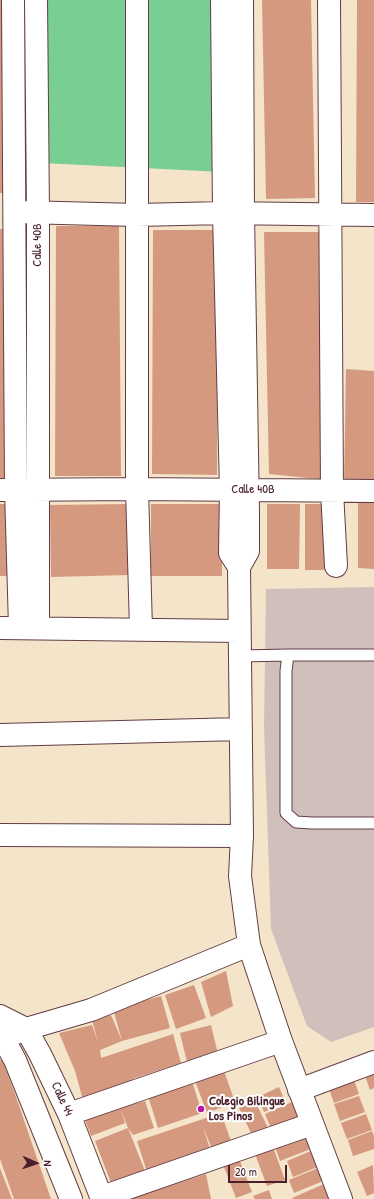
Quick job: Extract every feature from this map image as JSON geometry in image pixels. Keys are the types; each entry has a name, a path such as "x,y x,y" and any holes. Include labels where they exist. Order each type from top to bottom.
{"street":[{"name":"Calle 40B","path":"13,0 7,212 18,490 19,628"},
{"name":"Calle 40B","path":"18,490 38,212 36,0"},
{"path":"137,0 138,489 141,629"},
{"path":"222,0 234,213 239,490 230,554 239,567 242,836 240,876 249,945 281,1041 341,1199"},
{"path":"234,213 242,0"},
{"path":"329,0 332,491 336,566"},
{"path":"7,212 137,215 234,213 374,215"},
{"name":"Calle 40B","path":"18,490 138,489 374,491"},
{"path":"19,628 239,631"},
{"path":"0,736 241,729"},
{"path":"0,835 242,836"},
{"path":"3,1038 26,1029 91,1010 249,945"},
{"path":"0,1016 26,1029"},
{"path":"0,1016 3,1038 15,1060 71,1199"},
{"name":"Calle 44","path":"26,1029 40,1054 69,1114 102,1198"},
{"path":"69,1114 281,1041"},
{"path":"299,1090 374,1062"},
{"path":"102,1198 312,1124"}],"lane":[{"path":"288,655 286,671 286,813 296,822 374,823"},
{"path":"240,656 374,655"}],"shaded area":[{"path":"374,587 374,1027 331,1042 307,1026 271,929 264,726 266,589"}],"green space":[{"path":"42,0 218,0 222,172 43,163"}],"building":[{"path":"0,0 6,0 5,193 0,193"},
{"path":"262,0 311,0 315,198 266,199"},
{"path":"357,0 374,0 374,202 356,202"},
{"path":"56,226 119,226 121,476 55,476"},
{"path":"0,229 6,229 4,480 0,480"},
{"path":"153,230 218,230 217,475 152,474"},
{"path":"264,232 319,232 326,368 328,480 269,474"},
{"path":"346,369 374,371 374,486 344,486"},
{"path":"358,502 374,503 374,569 358,568"},
{"path":"0,504 15,504 13,576 0,576"},
{"path":"128,504 129,575 51,577 50,505"},
{"path":"151,504 222,504 222,576 151,576"},
{"path":"267,504 300,504 299,569 267,569"},
{"path":"305,504 325,504 324,570 305,570"},
{"path":"226,971 233,1006 211,1017 201,982"},
{"path":"194,985 206,1018 176,1029 165,995"},
{"path":"161,996 170,1028 122,1041 113,1009"},
{"path":"111,1015 122,1041 100,1050 101,1058 173,1034 181,1063 132,1079 134,1084 83,1100 75,1071 59,1033 92,1025 98,1042 92,1020"},
{"path":"211,1025 218,1054 187,1062 180,1033"},
{"path":"2,1059 51,1199 14,1199 0,1159 0,1060"},
{"path":"374,1070 374,1088 370,1090 364,1073"},
{"path":"224,1071 235,1102 207,1113 195,1081"},
{"path":"353,1077 359,1094 334,1103 328,1086"},
{"path":"192,1081 202,1113 158,1128 148,1096"},
{"path":"279,1087 286,1103 264,1112 258,1097"},
{"path":"359,1096 365,1112 340,1121 334,1104"},
{"path":"145,1101 154,1128 133,1135 128,1128 121,1110 125,1123 91,1136 84,1117"},
{"path":"255,1101 269,1130 253,1137 239,1108"},
{"path":"294,1101 302,1120 273,1133 265,1114"},
{"path":"221,1113 231,1141 212,1149 203,1127 210,1149 147,1172 137,1141"},
{"path":"366,1114 372,1130 347,1139 341,1123"},
{"path":"128,1128 147,1176 113,1188 95,1141"},
{"path":"306,1131 313,1148 280,1161 274,1144"},
{"path":"372,1131 374,1136 374,1149 353,1156 348,1140"},
{"path":"273,1147 285,1180 267,1186 255,1154"},
{"path":"313,1150 320,1166 293,1177 287,1161"},
{"path":"238,1156 252,1192 236,1198 222,1162"},
{"path":"373,1165 374,1193 367,1196 357,1172"},
{"path":"0,1168 12,1199 0,1199"},
{"path":"318,1168 323,1181 294,1193 289,1180"},
{"path":"206,1174 211,1199 130,1199"},
{"path":"324,1184 331,1199 292,1198"},
{"path":"269,1190 272,1199 255,1199 253,1196"}],"place":[{"name":"Colegio Bilingue Los Pinos","path":"201,1109"}]}
